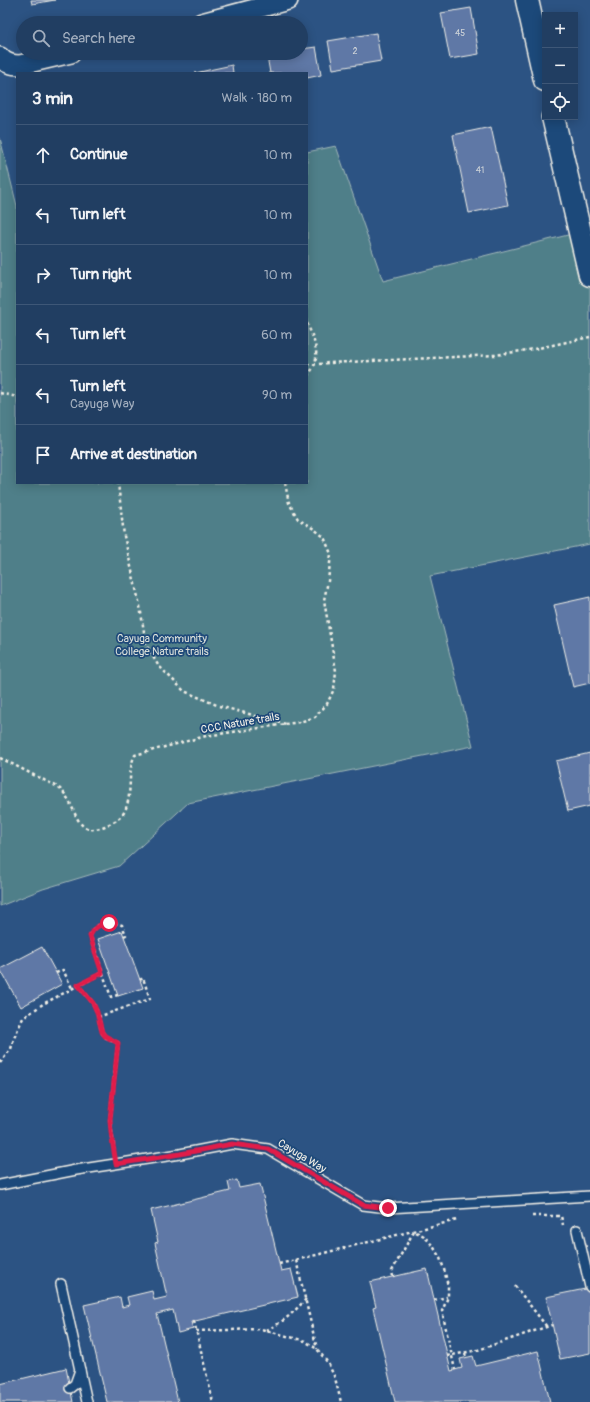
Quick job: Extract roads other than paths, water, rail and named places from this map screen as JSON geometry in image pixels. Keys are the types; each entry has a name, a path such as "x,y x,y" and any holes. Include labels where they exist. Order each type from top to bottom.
{"street":[{"path":"228,16 288,0"},
{"path":"527,0 542,67"},
{"path":"2,59 13,65 20,65 41,60"},
{"path":"554,120 590,275"}],"lane":[{"name":"Cayuga Way","path":"0,1185 232,1144 268,1149 363,1205 388,1208 590,1196"},
{"path":"577,1230 590,1288"},
{"path":"61,1284 87,1402"},
{"path":"70,1388 75,1384 80,1370"}],"park label":[{"name":"Cayuga Community College Nature trails","path":"162,644"}]}
